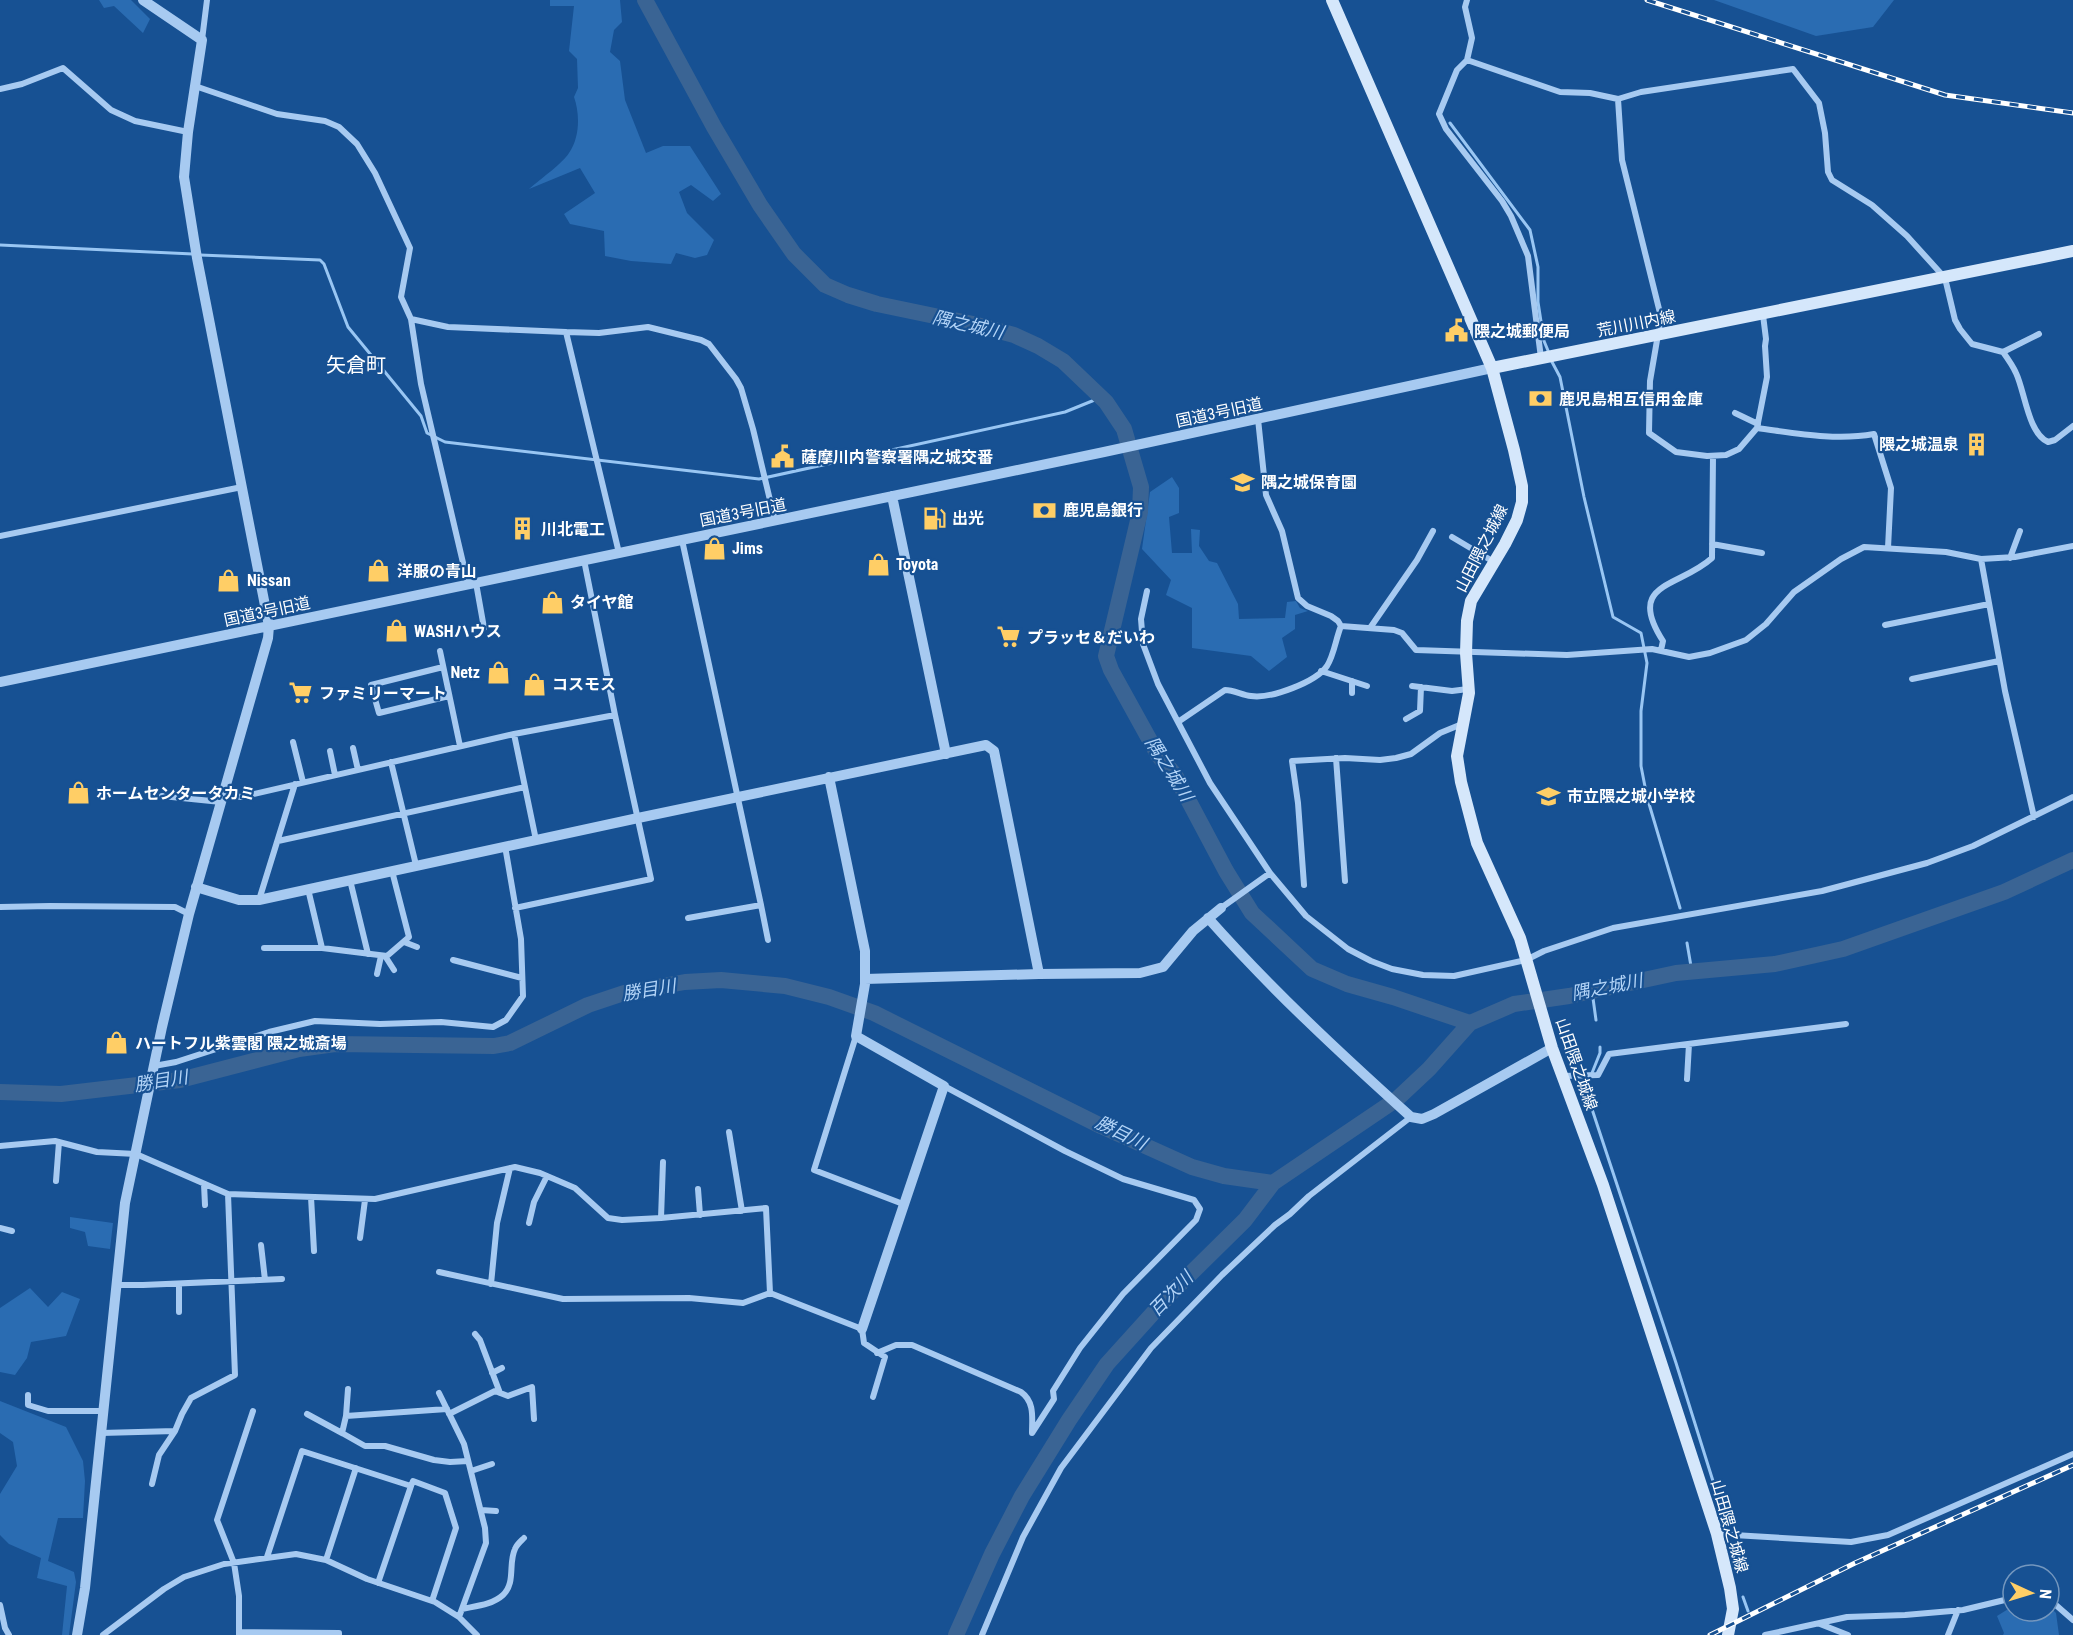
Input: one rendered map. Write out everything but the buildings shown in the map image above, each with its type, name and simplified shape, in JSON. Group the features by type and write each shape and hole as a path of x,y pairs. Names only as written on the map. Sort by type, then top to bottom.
{"main road":[{"path":"1336,1 1492,368"},
{"name":"荒川川内線","path":"1492,368 2073,251"},
{"name":"山田隈之城線","path":"1492,368 1516,459 1522,486 1522,502 1517,520 1477,588 1471,601 1467,621 1468,689 1458,756 1467,808 1477,843 1512,918 1550,1042 1606,1196 1717,1534 1733,1609 1728,1635"}],"street":[{"path":"143,0 202,40"},
{"path":"77,1635 85,1588 125,1203 189,914 268,638 269,626 196,254 184,177 188,132 207,0"},
{"path":"1467,0 1465,7 1472,38 1467,60 1456,70 1439,114 1446,129 1511,216 1528,256 1546,357"},
{"path":"1467,60 1560,92 1590,93 1618,99 1641,92 1793,69 1819,103 1825,133 1828,172 1832,180 1889,220 1907,236 1945,278 1955,320 1972,344 2003,352 2039,334"},
{"path":"0,88 22,84 63,68 111,110 135,122 188,132"},
{"path":"195,86 277,114 325,121 339,127 349,134 375,172 410,248 401,297 411,319 435,441 484,628"},
{"path":"1618,99 1622,160 1661,317 1660,335 1650,381 1649,433 1676,452 1713,456 1726,455 1739,449 1758,426 1767,377 1763,315"},
{"path":"411,319 448,327 566,332 599,333 648,327 709,344 741,388 776,521"},
{"path":"566,332 619,553"},
{"path":"2003,352 2016,372 2034,428 2041,439 2048,442 2055,440 2073,426"},
{"name":"国道3号旧道","path":"0,682 1104,452 1492,368"},
{"path":"1735,413 1758,426 1808,435 1854,438 1874,434 1891,488 1888,549"},
{"path":"1258,419 1266,495 1282,531 1298,598 1306,606 1331,616 1341,626"},
{"path":"1661,650 1663,641 1653,626 1649,612 1653,596 1664,586 1702,567 1712,558 1713,456"},
{"path":"0,536 243,486"},
{"path":"892,496 946,754"},
{"path":"1370,628 1417,560 1433,531"},
{"path":"2010,558 2020,531"},
{"path":"1452,537 1494,562"},
{"path":"682,540 768,940"},
{"path":"1712,544 1762,553"},
{"path":"1341,626 1395,630 1402,633 1416,650 1567,656 1661,650 1689,657 1710,653 1746,640 1766,624 1794,592 1864,547 1946,552 1981,559 2010,558 2073,546"},
{"path":"1981,559 1999,661 2034,817"},
{"path":"515,908 651,879 584,560"},
{"path":"1147,591 1141,619 1143,644 1158,684 1210,783 1268,874 1289,898 1322,929 1348,949 1392,969 1423,975 1454,976 1527,963 1544,951 1614,928 1822,891 1927,863 1973,846 2073,797"},
{"path":"1885,625 1989,604"},
{"path":"1178,722 1224,690 1233,690 1252,697 1267,695 1313,679 1327,665 1341,626"},
{"path":"440,651 460,747"},
{"path":"1912,679 1999,661"},
{"path":"443,667 371,685 379,713 449,696"},
{"path":"1321,671 1367,687"},
{"path":"1352,681 1352,693"},
{"path":"1413,686 1452,691 1468,689"},
{"path":"1406,719 1420,711 1421,687"},
{"path":"162,796 241,797 514,734 615,715"},
{"path":"1304,885 1298,803 1292,761 1396,758 1411,754 1440,733 1462,724"},
{"path":"514,734 536,840"},
{"path":"293,742 303,782"},
{"path":"196,887 239,900 259,900 391,870 986,745 994,751 1039,974"},
{"path":"353,748 358,770"},
{"path":"330,751 335,775"},
{"path":"1336,758 1345,881"},
{"path":"390,762 416,865"},
{"path":"829,777 866,951 865,982 857,1033 814,1170 903,1204"},
{"path":"259,900 295,784"},
{"path":"278,842 525,787"},
{"path":"153,1069 269,1032 315,1021 380,1024 441,1022 493,1027 506,1020 523,996 521,939 505,846"},
{"path":"264,948 278,946 322,948 387,956 409,937 391,870"},
{"path":"865,982 1152,971 1163,967 1193,931 1208,918 1268,874"},
{"path":"350,879 369,954"},
{"path":"308,889 322,948"},
{"path":"688,918 761,906"},
{"path":"0,907 175,907 189,914"},
{"path":"1208,918 1238,951 1367,1077 1410,1115 1422,1119 1434,1114 1550,1042"},
{"path":"404,942 417,947"},
{"path":"383,956 394,970"},
{"path":"377,974 383,956"},
{"path":"453,960 522,978"},
{"path":"1562,1076 1598,1075 1609,1054 1846,1024"},
{"path":"857,1033 944,1086 1075,1156 1123,1179 1194,1200 1200,1209 1196,1220 1123,1294 1080,1348 1053,1391 1054,1399 1032,1433 1031,1404 1028,1397 1021,1392 912,1345 896,1345 877,1353"},
{"path":"1687,1078 1689,1044"},
{"path":"873,1397 885,1357 864,1343 862,1329 944,1086"},
{"path":"982,1635 1023,1537 1061,1468 1151,1348 1275,1225 1410,1115"},
{"path":"729,1132 742,1211"},
{"path":"0,1146 55,1141 97,1152 136,1154 228,1194 366,1200 515,1167 547,1176 575,1188 608,1218 622,1220 661,1218 766,1208 770,1293"},
{"path":"56,1181 59,1142"},
{"path":"661,1218 663,1162"},
{"path":"491,1284 497,1223 510,1168"},
{"path":"529,1223 534,1202 547,1176"},
{"path":"204,1184 205,1205"},
{"path":"698,1189 700,1215"},
{"path":"152,1484 159,1455 175,1431 191,1398 235,1375 228,1194"},
{"path":"311,1197 314,1251"},
{"path":"360,1238 366,1200"},
{"path":"0,1228 12,1231"},
{"path":"261,1245 265,1280"},
{"path":"439,1272 563,1299 689,1299 743,1303 770,1293 862,1329"},
{"path":"115,1285 282,1279"},
{"path":"178,1284 179,1312"},
{"path":"476,1334 500,1393"},
{"path":"492,1373 502,1368"},
{"path":"346,1416 448,1412 495,1391 508,1396 532,1387 534,1419"},
{"path":"342,1433 348,1389"},
{"path":"439,1393 464,1444 481,1510 486,1543 459,1617"},
{"path":"28,1395 28,1405 48,1411 60,1408 103,1412"},
{"path":"253,1411 217,1521 234,1563 239,1596 239,1634 339,1633 339,1635"},
{"path":"307,1414 365,1446 385,1446 434,1460 468,1461"},
{"path":"100,1433 175,1431"},
{"path":"267,1557 302,1451 411,1486"},
{"path":"1717,1534 1851,1542 1871,1539 1888,1534 2073,1454"},
{"path":"471,1471 492,1464"},
{"path":"326,1560 356,1468"},
{"path":"378,1583 412,1481 445,1493 456,1528 432,1600"},
{"path":"481,1510 496,1510"},
{"path":"462,1609 487,1604 504,1594 511,1578 516,1546 524,1538"},
{"path":"103,1635 164,1589 184,1577 224,1564 296,1554 326,1560 378,1583 432,1600 459,1617 477,1635"},
{"path":"1765,1635 1847,1617 1958,1610 2001,1601"},
{"path":"0,1605 5,1628 9,1635"},
{"path":"1948,1635 1958,1610"},
{"path":"2061,1610 2073,1620"},
{"path":"1820,1623 1848,1635"}],"shaded area":[{"path":"99,0 131,0 150,19 143,33 114,6 104,8"},
{"path":"550,0 620,0 622,22 614,30 610,52 620,61 625,100 646,153 663,146 690,146 721,194 713,201 691,185 679,192 687,213 714,240 707,255 695,258 676,253 671,264 631,261 605,256 604,231 570,224 564,214 595,193 580,168 529,189 566,157 573,147 578,125 574,97 578,88 577,59 569,51 574,6 550,6"},
{"path":"1714,0 1894,0 1873,27 1816,36"},
{"path":"1172,477 1179,488 1179,513 1169,517 1172,553 1192,553 1191,529 1200,530 1199,546 1209,561 1217,563 1238,604 1239,619 1285,618 1287,602 1296,601 1300,608 1308,611 1295,615 1295,629 1282,638 1287,657 1269,671 1251,656 1192,648 1192,608 1166,595 1171,580 1142,549 1150,492"},
{"path":"70,1217 113,1223 110,1249 88,1246 85,1232 70,1228"},
{"path":"30,1288 48,1307 62,1292 80,1299 66,1336 31,1342 27,1358 15,1375 0,1372 0,1308"},
{"path":"0,1401 66,1427 83,1461 85,1481 83,1518 58,1518 48,1561 74,1572 76,1582 69,1635 62,1635 67,1586 37,1578 41,1558 9,1544 0,1535 0,1494 17,1466 13,1442 0,1433"},
{"path":"2001,1614 2001,1623 2057,1623 2059,1635 2003,1635 1997,1616"}],"waterway":[{"name":"隅之城川","path":"645,0 714,127 760,205 794,254 825,285 877,304 1014,335 1063,361 1106,402 1124,429 1141,487 1140,512 1106,656 1111,670 1158,755 1175,775 1226,871 1252,913 1312,969 1347,984 1470,1023 1514,1004 1569,996 1676,973 1775,964 1843,949 2004,892 2073,860"},
{"path":"1450,123 1530,230 1538,267 1538,302 1544,341 1549,353"},
{"path":"0,245 193,254"},
{"path":"200,255 320,260 324,264 348,327 421,416 427,433 445,442 759,479 1065,412 1102,397"},
{"path":"1551,360 1560,377 1584,497 1613,617 1641,633 1647,663 1641,711 1641,766 1647,797 1680,908"},
{"path":"1687,943 1692,972"},
{"name":"勝目川","path":"0,1092 61,1094 180,1080 299,1049 335,1044 494,1046 510,1043 588,1005 624,993 685,982 721,980 785,986 829,997 874,1013 1101,1126 1192,1167 1224,1176 1273,1183"},
{"path":"1592,991 1596,1020"},
{"name":"百次川","path":"956,1635 992,1554 1022,1496 1107,1364 1173,1291 1245,1220 1273,1183 1397,1099 1429,1069 1470,1023"},
{"path":"1600,1047 1600,1053 1586,1088 1587,1094 1723,1513"},
{"path":"1743,1597 1748,1611"}],"railway":[{"path":"1647,0 1945,95 2073,113"},
{"path":"1710,1635 1855,1563 2073,1465"}],"place":[{"name":"隈之城郵便局","path":"1456,331"},
{"name":"鹿児島相互信用金庫","path":"1541,399"},
{"name":"隈之城温泉","path":"1977,444"},
{"name":"薩摩川内警察署隅之城交番","path":"783,457"},
{"name":"隅之城保育園","path":"1243,482"},
{"name":"鹿児島銀行","path":"1045,510"},
{"name":"出光","path":"934,518"},
{"name":"川北電工","path":"523,529"},
{"name":"Jims","path":"714,548"},
{"name":"Toyota","path":"878,564"},
{"name":"洋服の青山","path":"379,571"},
{"name":"Nissan","path":"229,580"},
{"name":"タイヤ館","path":"552,602"},
{"name":"WASHハウス","path":"396,631"},
{"name":"プラッセ＆だいわ","path":"1009,637"},
{"name":"Netz","path":"498,672"},
{"name":"コスモス","path":"534,684"},
{"name":"ファミリーマート","path":"301,693"},
{"name":"ホームセンタータカミ","path":"78,793"},
{"name":"市立隈之城小学校","path":"1549,796"},
{"name":"ハートフル紫雲閣 隈之城斎場","path":"117,1043"}],"district":[{"name":"矢倉町","path":"356,365"}]}
